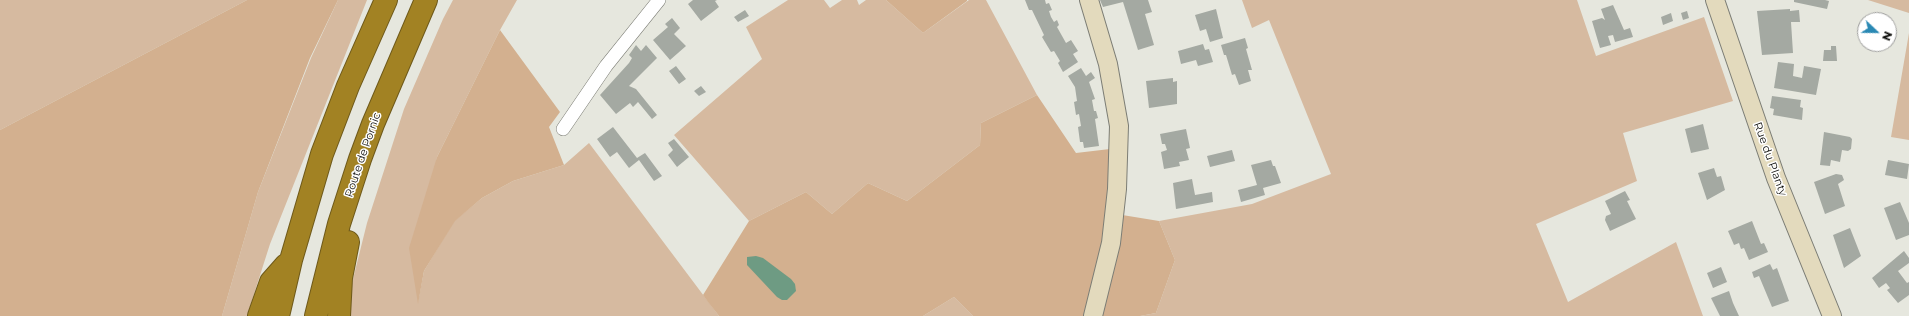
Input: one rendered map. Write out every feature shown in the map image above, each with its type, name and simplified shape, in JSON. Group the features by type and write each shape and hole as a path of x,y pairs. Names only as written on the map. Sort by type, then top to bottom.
{"highway":[{"path":"278,316 291,260 312,187 348,86 386,0"},
{"name":"Route de Pornic","path":"316,316 339,224 373,124 426,0"},
{"path":"339,316 341,278 348,241 376,152 373,124"},
{"path":"259,316 271,282 291,260"}],"street":[{"path":"563,129 606,66 659,0"},
{"path":"1089,0 1108,64 1119,126 1117,189 1111,242 1093,316"},
{"name":"Rue du Planty","path":"1715,0 1776,178 1832,316"}],"shaded area":[{"path":"0,0 247,0 0,130"},
{"path":"247,0 338,0 310,58 258,192 222,316 0,316 0,130"},
{"path":"338,0 367,0 270,244 247,316 222,316 258,192 311,58"},
{"path":"453,0 517,0 500,30 437,157 418,302 424,271 454,221 482,198 513,181 564,165 589,143 719,316 350,316 350,291 367,223 404,109 443,19"},
{"path":"788,0 824,0 830,8 842,0 857,0 859,5 866,0 886,0 923,33 969,0 986,0 1037,95 981,123 980,145 907,201 868,183 832,214 806,192 749,221 674,135 762,59 746,27"},
{"path":"886,0 967,0 967,1 923,33"},
{"path":"1242,0 1577,0 1596,56 1704,17 1733,101 1623,133 1637,181 1536,224 1568,302 1676,242 1703,316 1140,316 1156,313 1175,260 1159,221 1252,204 1331,174 1269,20 1252,28"},
{"path":"1868,0 1909,0 1909,13"},
{"path":"500,30 560,112 549,127 564,165 513,181 482,198 455,221 424,271 418,304 409,248 437,157"},
{"path":"1909,33 1909,140 1891,137"},
{"path":"1037,95 1076,153 1110,149 1110,213 1159,221 1175,260 1156,313 1140,316 973,316 954,297 923,316 719,316 703,295 749,221 806,192 832,214 868,183 907,201 980,145 981,123"},
{"path":"756,256 763,258 791,279 795,284 796,291 787,300 782,300 777,297 747,265 747,257"},
{"path":"954,297 973,316 923,316"}],"building":[{"path":"693,0 717,0 715,1 719,7 701,21 688,4"},
{"path":"1025,0 1045,0 1046,4 1049,3 1052,10 1049,11 1051,17 1054,22 1057,20 1059,25 1057,27 1066,43 1071,40 1078,51 1073,54 1078,62 1063,72 1058,63 1060,61 1054,51 1051,52 1042,37 1044,35 1032,10 1029,10"},
{"path":"1100,0 1148,0 1152,12 1145,14 1154,45 1138,50 1123,2 1103,7"},
{"path":"1794,0 1829,1 1827,9 1794,2"},
{"path":"1613,5 1624,30 1630,28 1633,37 1615,42 1613,35 1608,36 1611,45 1600,48 1592,21 1602,18 1605,20 1601,9"},
{"path":"1216,9 1223,38 1210,42 1206,29 1200,31 1195,15"},
{"path":"1790,9 1790,11 1799,10 1800,22 1791,22 1793,53 1762,55 1757,11"},
{"path":"745,10 749,16 738,22 734,17"},
{"path":"1687,11 1689,18 1683,20 1681,13"},
{"path":"1671,13 1673,21 1663,25 1661,17"},
{"path":"672,18 680,28 674,34 686,46 670,60 653,40 668,27 665,24"},
{"path":"1245,38 1248,48 1246,49 1252,70 1248,70 1251,81 1239,85 1235,74 1232,75 1226,55 1224,55 1221,45"},
{"path":"1203,44 1205,50 1209,49 1213,62 1198,66 1196,60 1181,64 1178,51"},
{"path":"636,45 641,51 646,45 657,58 629,86 636,89 657,115 652,119 638,102 633,107 630,103 616,114 600,95 629,63 632,58 629,55"},
{"path":"1831,46 1836,46 1837,61 1823,61 1824,50 1831,50"},
{"path":"1778,62 1794,64 1793,76 1802,78 1804,66 1821,69 1816,95 1774,88"},
{"path":"676,66 686,79 679,84 669,71"},
{"path":"1081,68 1086,76 1091,72 1095,78 1089,82 1095,99 1092,100 1094,111 1096,111 1098,118 1095,119 1099,146 1084,148 1083,142 1080,142 1078,127 1081,126 1079,114 1076,115 1074,102 1077,101 1075,87 1068,76"},
{"path":"1173,78 1173,82 1177,81 1177,104 1149,108 1146,81"},
{"path":"701,86 706,92 699,96 694,91"},
{"path":"1772,96 1801,100 1800,107 1803,108 1802,120 1773,115 1774,109 1770,108"},
{"path":"1703,124 1709,149 1691,153 1685,129"},
{"path":"613,127 637,158 645,153 662,176 654,181 639,160 629,168 617,152 610,157 597,139"},
{"path":"1186,129 1190,148 1186,149 1189,160 1179,162 1180,166 1164,169 1161,152 1167,150 1165,144 1162,144 1160,134"},
{"path":"1824,132 1850,137 1852,139 1851,149 1848,151 1842,150 1840,162 1831,160 1830,166 1820,165"},
{"path":"674,139 689,157 677,167 668,155 673,150 668,143"},
{"path":"1232,150 1235,161 1210,167 1207,156"},
{"path":"1271,160 1273,166 1275,166 1281,183 1263,188 1265,195 1241,202 1238,190 1257,185 1251,165"},
{"path":"1888,160 1909,164 1907,179 1885,175"},
{"path":"1714,168 1717,177 1721,176 1725,190 1707,200 1698,173"},
{"path":"1836,174 1842,175 1844,180 1838,184 1845,206 1825,214 1814,182"},
{"path":"1192,179 1195,195 1212,192 1213,202 1176,209 1173,183"},
{"path":"1625,191 1630,200 1627,201 1636,219 1610,231 1605,220 1606,216 1611,214 1605,201"},
{"path":"1900,202 1909,223 1909,235 1896,240 1884,208"},
{"path":"1752,221 1761,244 1764,243 1768,252 1749,260 1744,248 1741,249 1739,243 1734,245 1728,231"},
{"path":"1850,228 1861,256 1844,268 1833,235"},
{"path":"1904,251 1909,258 1909,263 1898,271 1907,283 1909,282 1909,295 1898,303 1887,290 1890,288 1886,283 1879,288 1872,278"},
{"path":"1770,264 1773,270 1777,268 1789,301 1772,307 1759,276 1754,278 1752,272"},
{"path":"1721,267 1727,282 1713,288 1707,273"},
{"path":"1729,291 1739,316 1720,316 1711,298"}]}
